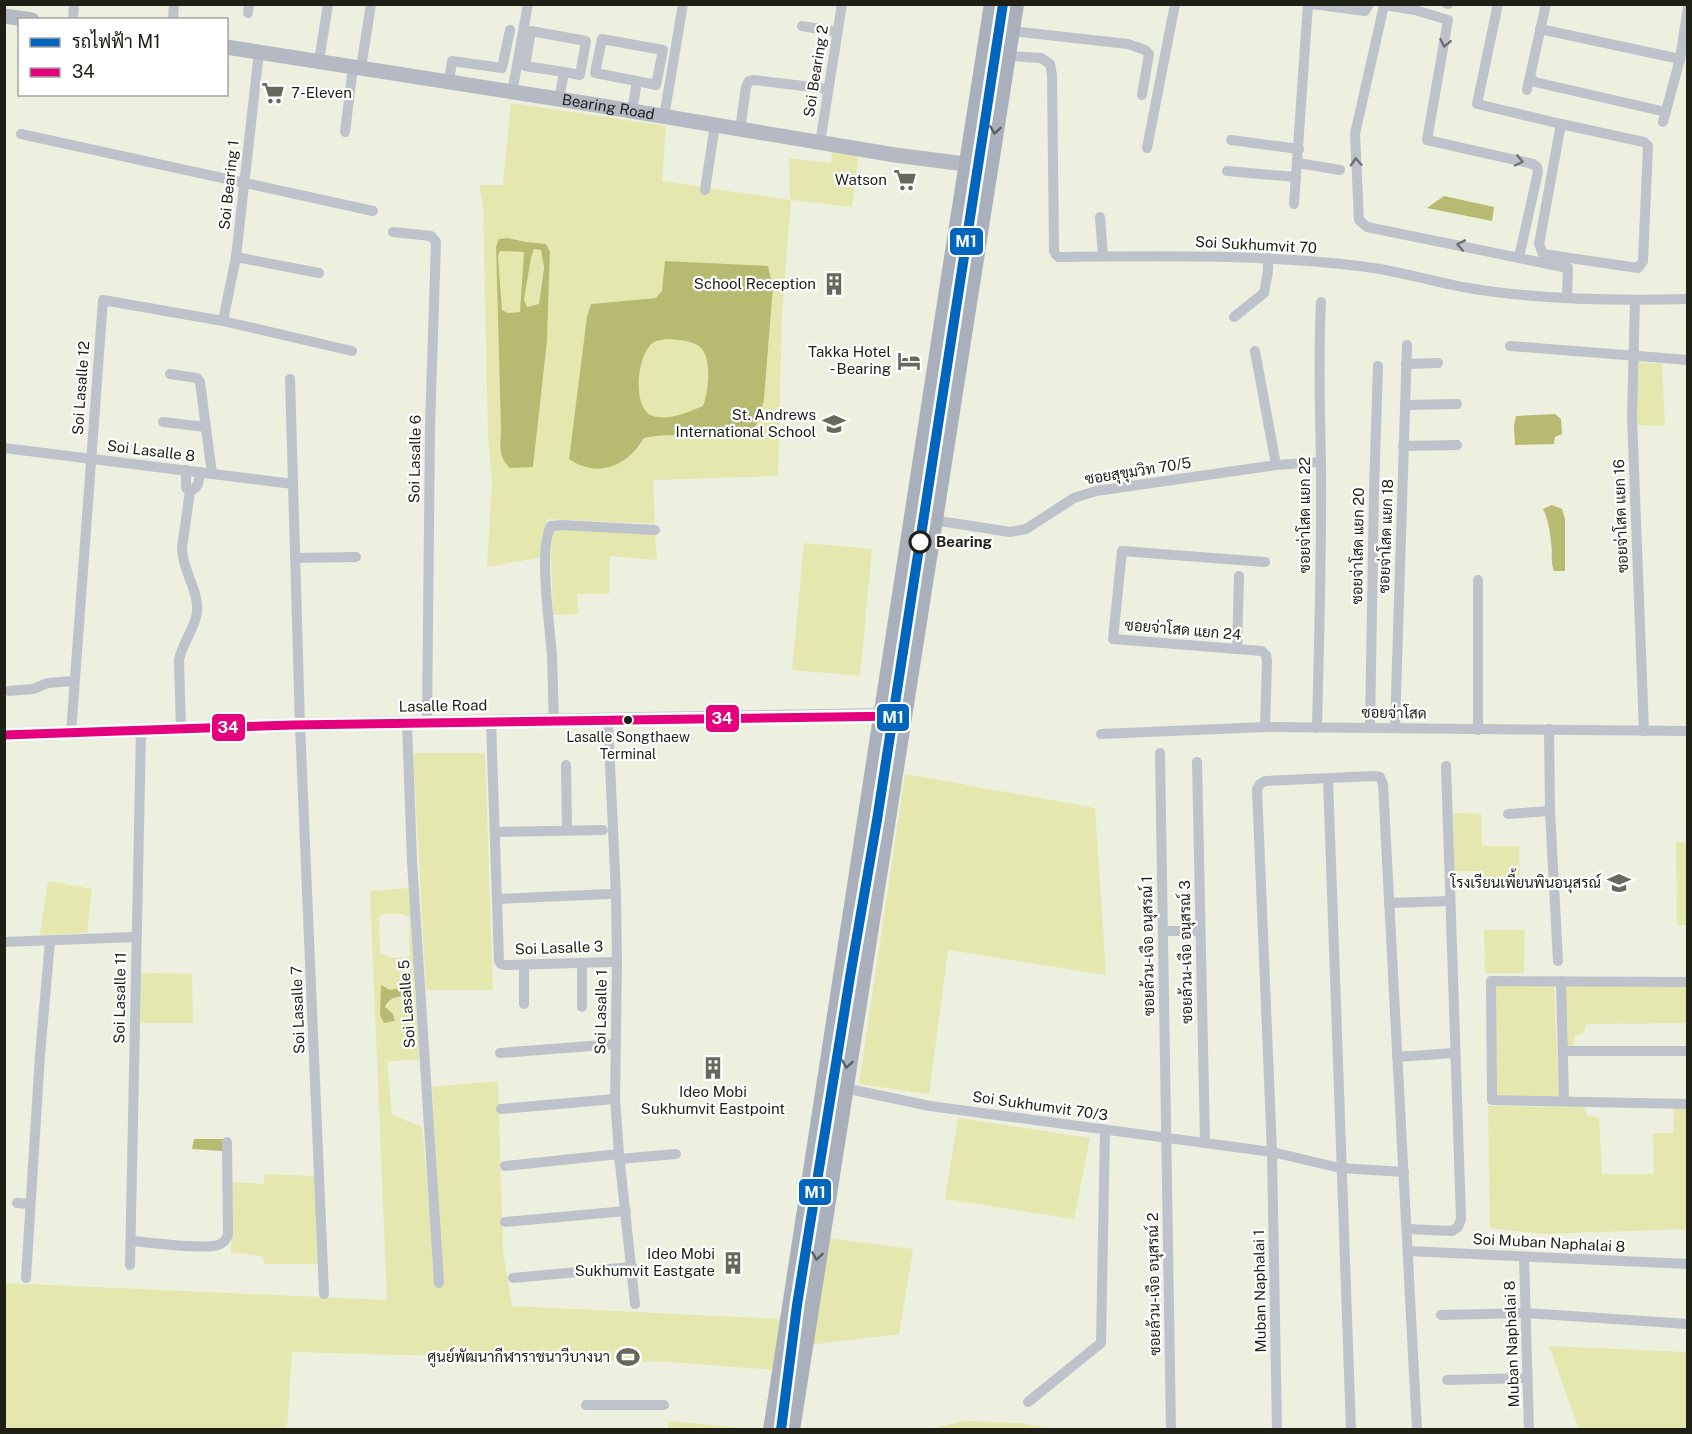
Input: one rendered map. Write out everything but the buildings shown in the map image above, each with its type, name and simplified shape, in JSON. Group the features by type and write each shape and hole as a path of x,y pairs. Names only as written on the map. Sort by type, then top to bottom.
{"highway":[{"path":"772,1430 823,1086 993,4"},
{"path":"791,1430 1015,4"},
{"path":"883,715 902,716"}],"main road":[{"name":"Bearing Road","path":"228,47 820,143 989,167"}],"street":[{"path":"319,61 328,4"},
{"path":"345,132 371,4"},
{"path":"512,93 528,4"},
{"path":"664,117 683,4"},
{"name":"Soi Bearing 2","path":"820,143 842,4"},
{"path":"1148,148 1175,4"},
{"path":"1294,204 1310,4 1362,11 1368,7"},
{"path":"1498,4 1477,104 1644,142 1648,146 1643,261 1638,268 1543,254 1540,249 1539,244 1561,124"},
{"path":"1527,90 1546,4"},
{"path":"1519,257 1538,172 1537,167 1533,164 1426,140 1449,22 1446,18 1416,7 1384,5 1355,134 1359,220 1366,227 1569,268 1567,298"},
{"path":"1531,78 1535,82 1665,117 1680,59 1688,7"},
{"path":"802,26 837,32"},
{"path":"1540,29 1680,59"},
{"path":"449,82 452,61 502,68 510,30"},
{"path":"531,31 586,41 580,75 564,72 525,66 531,31"},
{"path":"1011,31 1128,44 1145,50 1149,54 1142,94"},
{"path":"602,39 663,50 656,85 637,81 595,74 602,39"},
{"name":"Soi Bearing 1","path":"223,321 236,257 259,52"},
{"name":"Soi Sukhumvit 70","path":"1008,56 1041,58 1050,64 1056,255 1059,257 1268,258 1361,266 1475,289 1567,298 1635,301 1688,299"},
{"path":"559,99 564,72"},
{"path":"632,111 637,81"},
{"path":"740,130 746,87 749,81 828,89"},
{"path":"705,190 715,125"},
{"path":"21,134 373,211"},
{"path":"1231,140 1299,149"},
{"path":"1298,163 1340,170"},
{"path":"1227,171 1296,177"},
{"path":"1100,217 1102,256"},
{"name":"Soi Lasalle 6","path":"393,232 431,236 436,242 430,428 427,723"},
{"path":"236,257 320,273"},
{"path":"1234,317 1264,293 1268,258"},
{"name":"Soi Lasalle 12","path":"71,733 102,300 223,321 352,351"},
{"name":"ซอยจ่าโสด แยก 16","path":"1635,301 1632,416 1644,731"},
{"name":"ซอยจ่าโสด แยก 22","path":"1317,728 1321,302"},
{"name":"ซอยจ่าโสด แยก 18","path":"1395,728 1407,345"},
{"path":"1510,346 1688,360"},
{"path":"1255,351 1276,465"},
{"path":"1406,364 1438,363"},
{"name":"ซอยจ่าโสด แยก 20","path":"1370,727 1378,366"},
{"path":"170,374 197,378 200,382 212,474"},
{"path":"290,379 300,725"},
{"path":"1405,405 1457,404"},
{"path":"163,422 206,427"},
{"path":"1403,446 1457,446"},
{"name":"Soi Lasalle 8","path":"4,448 293,484"},
{"name":"ซอยสุขุมวิท 70/5","path":"933,520 1010,532 1018,531 1082,494 1276,465 1321,462"},
{"path":"186,470 185,483 186,488 190,491"},
{"path":"190,491 196,489 200,472"},
{"path":"181,730 179,660 197,609 182,557 190,491"},
{"path":"554,722 545,553 548,531 551,526 562,525 655,530"},
{"name":"ซอยจ่าโสด แยก 24","path":"1265,562 1122,550 1113,639 1262,651 1266,655 1265,727"},
{"path":"295,558 356,556"},
{"path":"1237,649 1239,576"},
{"path":"1478,580 1478,730"},
{"path":"9,691 33,689 48,683 74,681"},
{"name":"Lasalle Road","path":"4,735 300,725 883,715"},
{"name":"Soi Lasalle 1","path":"608,721 616,906 615,1099 635,1304"},
{"name":"Soi Lasalle 3","path":"491,722 501,964 611,962"},
{"name":"Soi Lasalle 5","path":"407,723 412,861 439,1283"},
{"name":"Soi Lasalle 7","path":"300,725 324,1294"},
{"name":"ซอยจ่าโสด","path":"1101,734 1265,727 1688,731"},
{"path":"1548,729 1558,961"},
{"name":"Soi Lasalle 11","path":"130,1265 141,731"},
{"name":"ซอยล้วน-เจือ อนุสรณ์ 1","path":"1160,753 1166,1138"},
{"name":"ซอยล้วน-เจือ อนุสรณ์ 3","path":"1197,762 1205,1142"},
{"path":"566,765 567,830"},
{"path":"1407,1229 1452,1231 1458,1227 1461,1219 1446,766"},
{"path":"1351,1430 1328,779 1374,776 1380,777 1383,784 1417,1430"},
{"name":"Muban Naphalai 1","path":"1277,1430 1272,1152 1257,789 1265,782 1328,779"},
{"path":"1508,813 1550,811"},
{"path":"495,832 603,830"},
{"path":"497,899 609,894"},
{"path":"1389,903 1450,901"},
{"path":"1163,931 1200,932"},
{"path":"4,942 136,938"},
{"path":"26,1278 50,941"},
{"path":"582,963 582,1007"},
{"path":"524,965 524,1004"},
{"path":"1688,982 1491,981 1492,1100 1688,1104"},
{"path":"1561,981 1564,1101"},
{"path":"500,1053 616,1044"},
{"path":"1563,1051 1688,1051"},
{"path":"1397,1057 1454,1053"},
{"name":"Soi Sukhumvit 70/3","path":"823,1086 844,1088 930,1106 1272,1152 1340,1168 1404,1172"},
{"path":"501,1108 615,1099"},
{"path":"1028,1402 1101,1343 1106,1130"},
{"name":"ซอยล้วน-เจือ อนุสรณ์ 2","path":"1166,1138 1171,1430"},
{"path":"130,1241 207,1247 224,1242 228,1235 227,1142"},
{"path":"505,1166 676,1154"},
{"path":"16,1203 30,1204"},
{"path":"505,1222 626,1211"},
{"name":"Soi Muban Naphalai 8","path":"1408,1251 1688,1264"},
{"name":"Muban Naphalai 8","path":"1524,1257 1529,1430"},
{"path":"513,1278 632,1267"},
{"path":"1441,1315 1526,1313 1688,1324"},
{"path":"1447,1380 1528,1378"},
{"path":"586,1405 664,1405"}],"shaded area":[{"path":"511,103 666,126 662,181 790,200 789,158 831,163 832,150 858,156 852,207 791,200 782,314 778,476 653,480 655,524 547,519 543,557 487,567 492,482 488,433 483,205 479,185 503,185","holes":["508,238 546,244 550,252 547,341 533,467 499,450 501,431 496,247","768,266 773,287 764,399 754,429 728,435 671,435 644,438 639,447 606,469 569,459 587,316 591,304 656,298 662,291"]},
{"path":"1444,196 1494,207 1492,221 1427,208"},
{"path":"508,238 546,244 550,252 547,341 533,467 510,468 503,460 501,451 496,247 499,239","holes":["534,249 541,250 544,267 539,304 527,307 524,300","500,251 524,252 520,312 508,313 502,310 498,256"]},
{"path":"534,249 541,249 544,254 539,304 527,307 524,301"},
{"path":"500,251 524,252 521,312 507,313 502,310 498,256"},
{"path":"665,261 768,266 773,287 764,399 759,419 754,429 741,433 644,438 629,456 611,466 601,469 580,465 569,459 587,316 591,304 656,298 662,291","holes":["668,339 685,341 700,347 707,359 708,384 703,406 679,415 659,417 646,411 641,403 640,368 648,348 654,342"]},
{"path":"668,339 689,342 700,347 707,359 708,384 703,406 679,415 659,417 646,412 641,403 640,368 648,348 654,342"},
{"path":"1636,362 1662,364 1665,426 1637,425"},
{"path":"1555,414 1561,419 1562,434 1555,437 1554,444 1515,445 1516,416"},
{"path":"1552,505 1562,509 1565,519 1565,571 1554,571 1553,567 1552,546 1543,509"},
{"path":"558,528 655,534 657,560 610,556 609,594 577,594 579,614 553,615 551,555 553,531"},
{"path":"804,543 872,549 860,676 792,670"},
{"path":"413,753 485,753 493,990 426,990"},
{"path":"905,774 1095,808 1106,975 948,950 929,1094 859,1084"},
{"path":"1453,813 1481,814 1482,846 1519,846 1520,888 1483,885 1482,871 1454,871"},
{"path":"1676,842 1687,842 1687,925 1677,925"},
{"path":"48,881 92,889 87,933 40,935"},
{"name":"ศูนย์พัฒนากีฬาราชนาวีบางนา","path":"409,888 419,1060 387,1061 392,1115 422,1127 429,1205 439,1206 432,1087 498,1081 503,1251 512,1306 780,1319 774,1370 671,1362 292,1352 287,1429 5,1430 5,1283 387,1300 370,891","holes":["404,914 409,917 410,956 395,958 380,953 379,916","381,985 390,990 399,989 404,996 393,999 385,1008 393,1014 395,1021 384,1023"]},
{"path":"1484,930 1525,930 1524,973 1485,973"},
{"path":"141,973 192,974 193,1023 140,1023"},
{"path":"1564,984 1687,985 1687,1023 1586,1024 1583,1034 1575,1035 1573,1046 1566,1047"},
{"path":"381,985 390,990 410,986 411,992 393,998 385,1007 393,1014 395,1021 384,1023 380,1015"},
{"path":"1495,985 1554,985 1559,1098 1495,1097"},
{"path":"1488,1106 1584,1107 1587,1116 1599,1117 1602,1174 1654,1174 1653,1133 1673,1133 1674,1109 1687,1109 1687,1229 1545,1234 1490,1228"},
{"path":"958,1118 1090,1138 1074,1219 945,1199"},
{"path":"194,1139 223,1139 223,1151 192,1149"},
{"path":"264,1174 315,1176 319,1264 265,1264 262,1256 231,1252 232,1182 264,1184"},
{"path":"826,1238 913,1249 899,1334 807,1345"},
{"path":"1549,1346 1687,1352 1687,1429 1579,1429"},
{"path":"668,1421 756,1429 668,1429"},
{"path":"965,1421 1019,1423 1056,1429 929,1429"}],"metro line":[{"name":"M1","path":"781,1430 797,1305 877,820 1003,4"}],"transit line":[{"name":"34","path":"4,735 293,725 902,716"}],"place":[{"name":"7-Eleven","path":"273,93"},
{"name":"Watson","path":"905,180"},
{"name":"School Reception","path":"834,284"},
{"name":"Takka Hotel - Bearing","path":"909,361"},
{"name":"St. Andrews International School","path":"834,424"},
{"name":"Bearing","path":"920,542"},
{"name":"Lasalle Songthaew Terminal","path":"628,720"},
{"name":"โรงเรียนเพี้ยนพินอนุสรณ์","path":"1619,883"},
{"name":"Ideo Mobi Sukhumvit Eastpoint","path":"713,1068"},
{"name":"Ideo Mobi Sukhumvit Eastgate","path":"733,1263"},
{"name":"ศูนย์พัฒนากีฬาราชนาวีบางนา","path":"628,1357"}]}
